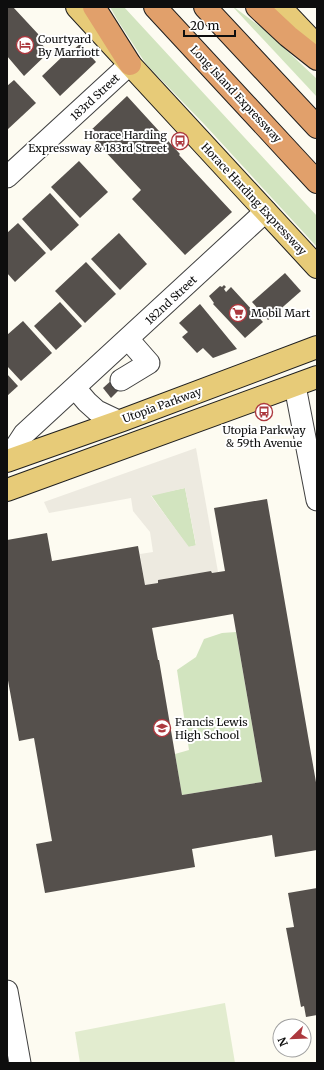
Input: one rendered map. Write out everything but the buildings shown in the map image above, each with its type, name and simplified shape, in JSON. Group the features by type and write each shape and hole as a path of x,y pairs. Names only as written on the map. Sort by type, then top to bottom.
{"highway":[{"path":"94,7 130,64"},
{"name":"Long Island Expressway","path":"155,7 317,182"},
{"path":"205,7 317,128"},
{"path":"257,7 288,36 317,59"}],"main road":[{"name":"Horace Harding Expressway","path":"77,7 317,267"},
{"path":"280,7 317,46"},
{"name":"Utopia Parkway","path":"7,461 317,347"},
{"path":"7,490 317,377"}],"street":[{"name":"183rd Street","path":"7,177 130,64"},
{"name":"182nd Street","path":"7,461 24,434 266,212"},
{"path":"121,380 156,359 128,339"},
{"path":"295,386 317,500"},
{"path":"75,388 97,411 118,421"},
{"path":"7,991 20,1063"}],"green space":[{"path":"110,7 124,7 317,216 317,247 204,124 146,64"},
{"path":"233,7 266,31 317,79 317,97"},
{"path":"185,488 196,546 188,547 151,495"},
{"path":"236,632 262,782 182,795 175,754 189,750 177,670 196,657 204,639 222,633"},
{"path":"225,1003 235,1063 80,1063 75,1032"}],"shaded area":[{"path":"196,448 218,572 212,573 211,571 158,580 158,583 145,585 140,554 153,552 150,532 133,511 131,498 49,513 44,502","holes":["185,488 196,545 189,547 151,496"]}],"place":[{"name":"Courtyard By Marriott","path":"25,45"},
{"name":"Horace Harding Expressway & 183rd Street","path":"180,141"},
{"name":"Mobil Mart","path":"238,313"},
{"name":"Utopia Parkway & 59th Avenue","path":"264,412"},
{"name":"Francis Lewis High School","path":"162,728"}]}
